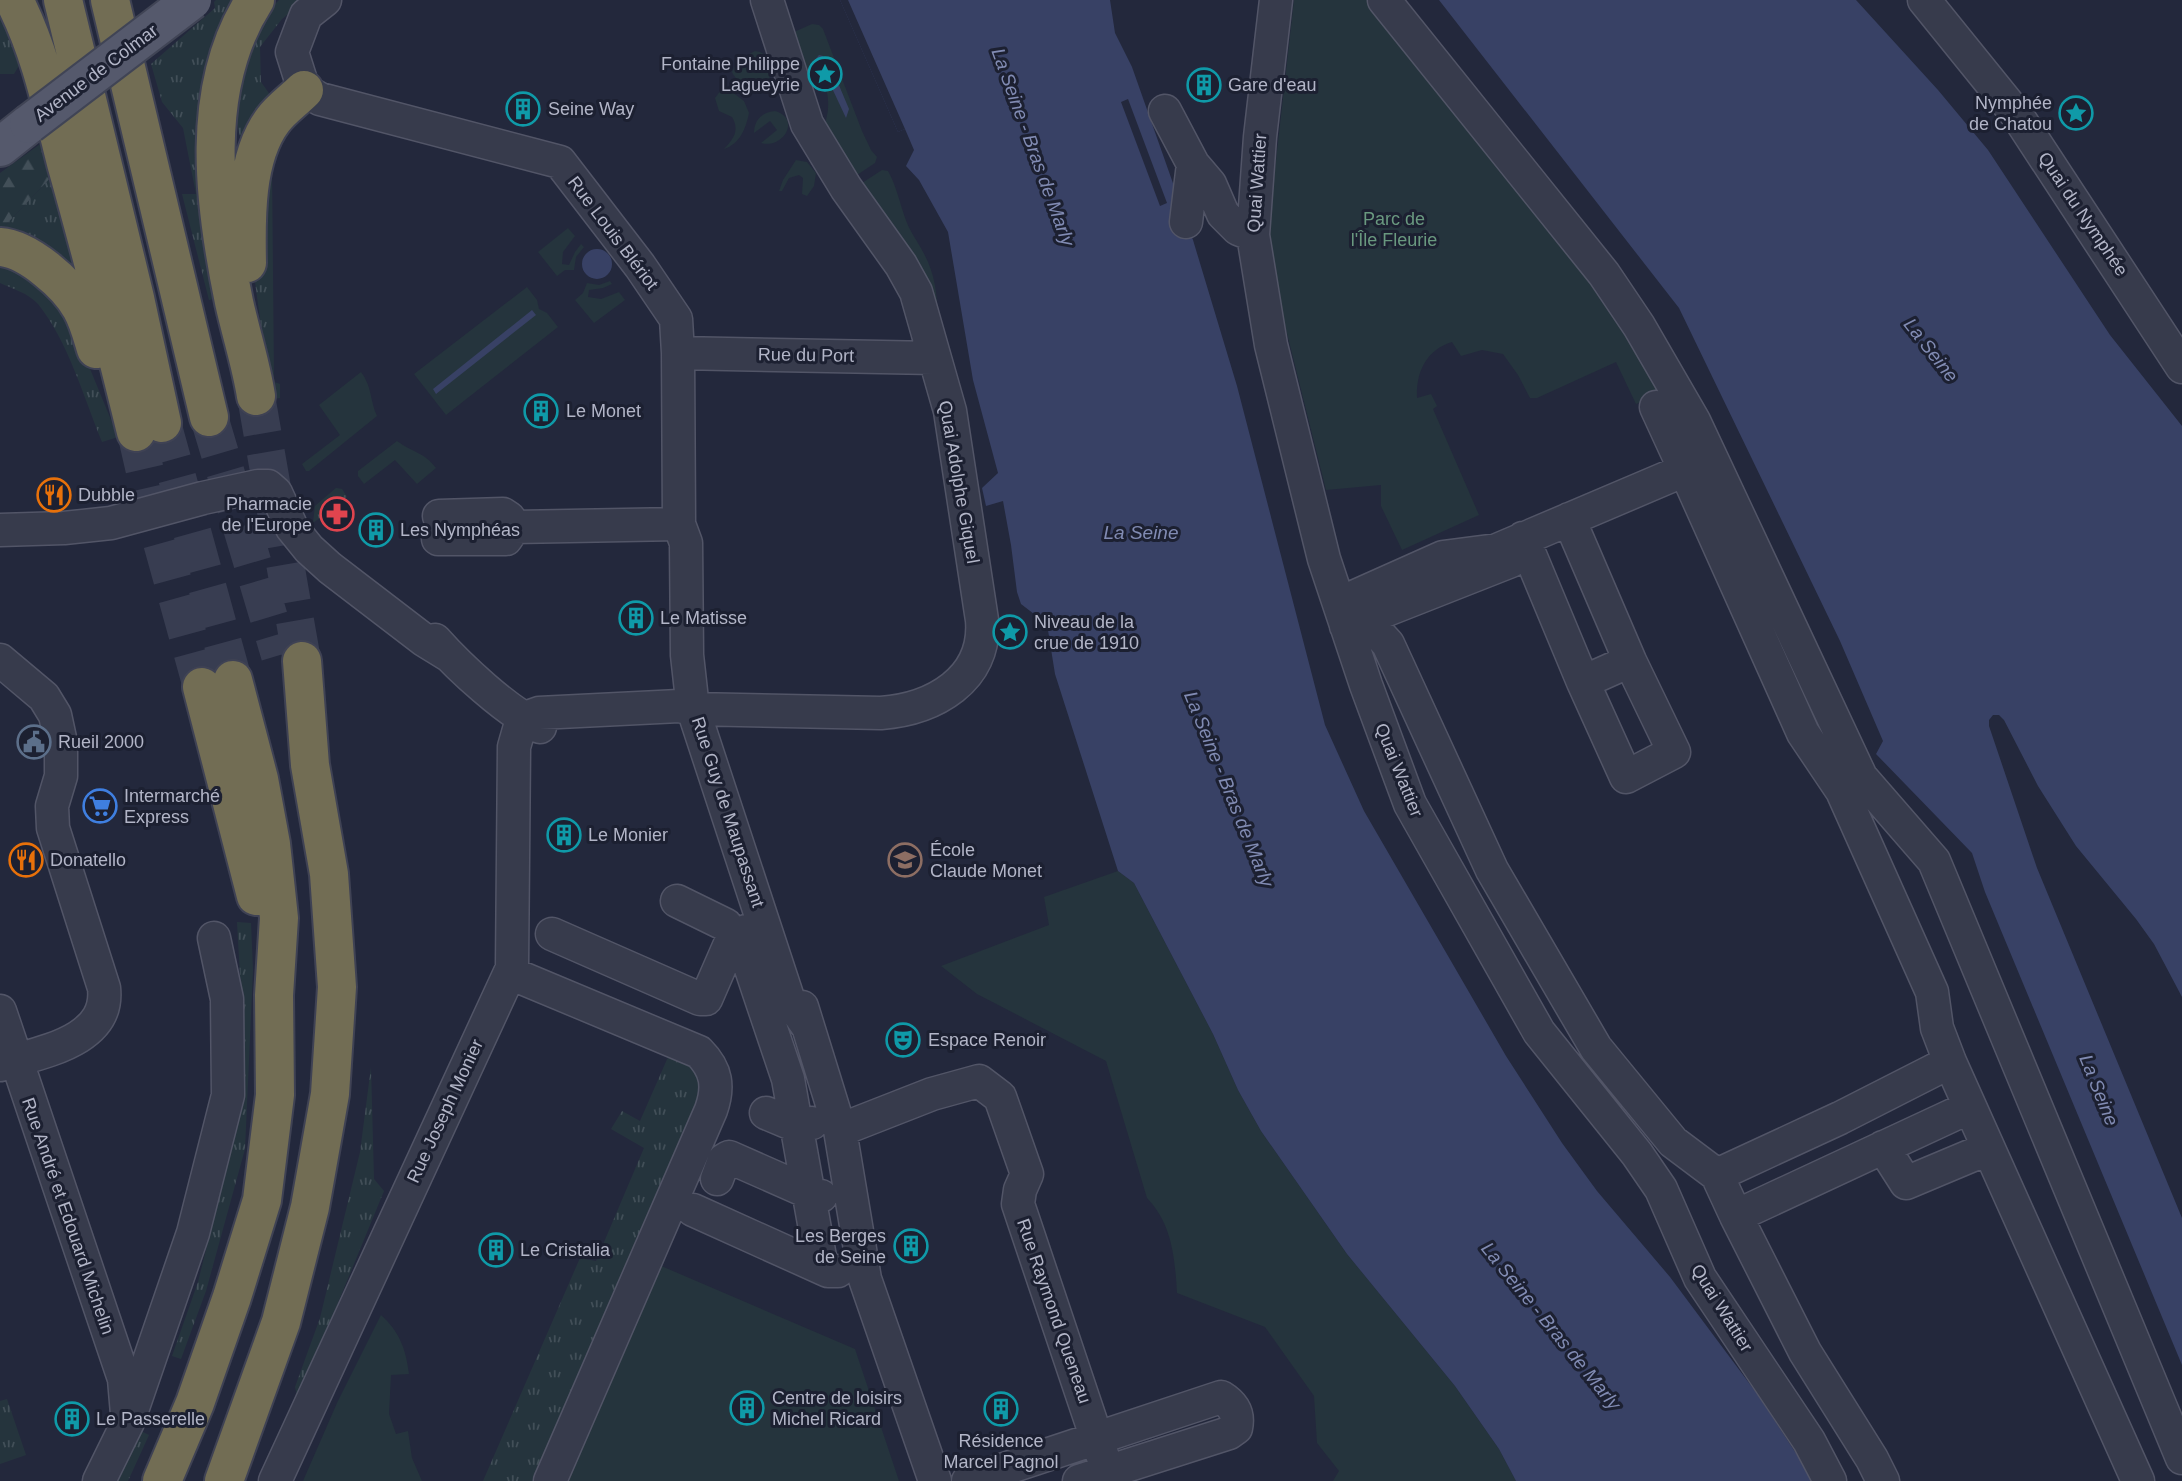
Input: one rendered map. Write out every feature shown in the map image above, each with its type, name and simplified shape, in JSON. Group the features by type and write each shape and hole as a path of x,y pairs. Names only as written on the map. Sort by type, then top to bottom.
{"highway":[{"path":"14,0 23,18 47,90 106,307 143,420"},
{"path":"63,0 135,298 143,420"},
{"path":"110,0 209,417"},
{"path":"255,0 235,39 218,107 215,144 222,236 234,303 254,385 246,227 249,186 266,131 273,119 304,90"},
{"path":"0,247 6,247 35,261 61,281 81,308 110,387 143,420"},
{"path":"224,1480 281,1322 310,1207 330,1094 337,987 329,874 293,664"},
{"path":"162,1481 195,1403 262,1200 275,1096 274,995 279,918 271,844 259,779 218,683"}],"main road":[{"name":"Avenue de Colmar","path":"13,122 159,0"},
{"name":"Avenue de Colmar","path":"13,122 192,0"}],"street":[{"path":"304,90 292,52 306,15 325,0"},
{"name":"Quai Adolphe Giquel","path":"522,719 541,727 677,718 693,709 902,712 939,698 974,666 980,650 984,633 950,411 916,292 911,280 846,188 807,124 767,0"},
{"name":"Quai Wattier","path":"1276,0 1260,137 1253,235 1270,345 1324,559 1410,804 1539,1032 1655,1180 1700,1278 1810,1441 1830,1481"},
{"path":"1384,0 1604,274 1639,326 1694,421 1861,777 1934,861 2182,1458"},
{"name":"Quai du Nymphée","path":"1924,0 2017,115 2182,367"},
{"name":"Rue Louis Blériot","path":"304,90 320,99 560,162 640,266 676,319 679,524 671,544 673,684 693,709"},
{"path":"1165,111 1193,164 1210,184 1223,214 1238,229 1253,235"},
{"path":"1186,222 1193,164"},
{"name":"Rue du Port","path":"678,353 934,358"},
{"path":"1656,407 1803,733 1842,791 1932,992 1937,1028 1987,1149 2138,1481"},
{"path":"1343,614 1526,546 1569,519 1685,470"},
{"path":"0,530 111,523 203,498 268,486 276,493 299,540 330,568 424,640 450,656 522,719"},
{"path":"439,528 503,514 514,527 679,524"},
{"path":"1526,546 1626,777 1674,752 1630,661 1569,519"},
{"path":"1343,614 1377,632 1388,644 1492,870 1596,1048 1673,1142 1717,1175 1735,1216 1805,1352 1883,1481"},
{"path":"0,660 44,697 55,715 61,743 61,776 52,806 53,828 104,988 106,1002 90,1028 77,1040 8,1063"},
{"path":"1583,682 1630,661"},
{"name":"Rue Guy de Maupassant","path":"693,709 711,731 753,927 808,1027 838,1124 865,1279 935,1481"},
{"name":"Rue Joseph Monier","path":"275,1481 512,968 514,747 522,719"},
{"path":"677,901 726,925 753,927"},
{"path":"552,934 700,999 706,999 753,927"},
{"path":"753,927 750,963 788,1079 825,1270"},
{"path":"99,1481 128,1422 192,1233 228,1095 227,999 214,938"},
{"path":"510,973 699,1052 710,1066 717,1083 711,1110 550,1481"},
{"name":"Rue André et Edouard Michelin","path":"0,1011 8,1063 124,1379 128,1422"},
{"path":"1717,1175 1840,1118 1950,1062"},
{"name":"Rue Raymond Queneau","path":"838,1124 979,1080 1000,1097 1027,1174 1020,1190 1018,1204 1097,1438 1099,1478 1229,1433 1236,1428 1238,1419 1229,1402 1221,1398 1097,1438"},
{"path":"1735,1216 1970,1107"},
{"path":"766,1113 799,1125 838,1124"},
{"path":"1884,1147 1906,1183 1987,1149"},
{"path":"717,1179 724,1160 729,1157 819,1196 850,1190"},
{"path":"693,1210 825,1270 833,1272 863,1265"},
{"path":"968,1481 1097,1438"}],"green space":[{"path":"216,0 249,0 230,28 223,297 209,300 182,194 196,194 183,128 162,102 151,64 215,8"},
{"path":"279,0 306,0 282,19 260,47 261,82 276,103 246,165 230,91 255,24"},
{"name":"Parc de l'Île Fleurie","path":"1294,0 1373,0 1598,282 1666,392 1636,404 1616,362 1537,398 1530,398 1503,354 1482,350 1461,356 1452,342 1435,350 1424,363 1418,379 1417,398 1431,394 1437,406 1433,409 1479,515 1402,550 1381,506 1381,485 1326,490 1266,249"},
{"path":"0,3 21,62 14,74 0,74"},
{"path":"812,24 823,29 862,131 877,157 875,163 857,175 826,125 827,92 808,75 794,32"},
{"path":"755,51 766,56 771,66 770,77 763,86 741,82 732,72 738,60"},
{"path":"728,89 744,101 749,113 741,135 730,147 724,149 734,136 736,127 732,117 719,111 715,98 721,90"},
{"path":"775,111 787,120 786,132 777,142 761,143 777,130 770,121 754,133 755,124 763,115"},
{"path":"43,142 55,173 0,231 0,173"},
{"path":"796,160 807,162 816,173 814,186 807,196 802,194 803,178 799,175 789,178 782,191 779,191"},
{"path":"272,169 274,382 280,384 280,398 271,399 252,260 266,170"},
{"path":"882,170 888,171 891,177 907,223 933,275 938,317 912,255 862,183"},
{"path":"55,173 84,284 0,231"},
{"path":"568,228 575,236 563,252 562,264 569,265 581,244 584,247 576,257 574,270 565,270 557,276 538,252"},
{"path":"0,261 65,308 118,437 102,442 74,370 49,319 34,300 0,283"},
{"path":"610,281 612,284 603,288 589,290 588,297 601,299 619,292 625,300 594,323 575,300 583,293 587,283 599,285"},
{"path":"527,287 537,300 539,309 547,313 558,327 446,415 414,374"},
{"path":"361,372 377,416 306,471 302,464 340,435 319,405"},
{"path":"397,441 423,456 436,468 417,484 395,460 364,484 358,471"},
{"path":"336,488 342,489 347,497 313,523 315,506"},
{"path":"1118,871 1134,883 1261,1131 1347,1254 1455,1386 1499,1449 1516,1481 1333,1481 1339,1471 1317,1443 1314,1396 1265,1327 1177,1293 1171,1242 1162,1219 1147,1198 1106,1061 977,994 941,966 1049,925 1044,897"},
{"path":"237,922 251,923 253,970 245,1149 206,1291 181,1359 172,1356 198,1282 230,1153 242,1012"},
{"path":"672,1048 687,1055 706,1083 541,1481 483,1481 580,1258 596,1261 644,1148 611,1129 622,1111 640,1121"},
{"path":"371,1067 374,1179 384,1191 298,1400 295,1387 320,1318 360,1152"},
{"path":"638,1256 855,1349 899,1481 541,1481"},
{"path":"381,1315 401,1342 409,1374 391,1375 389,1414 396,1434 408,1431 412,1458 422,1481 303,1481 337,1403"},
{"path":"7,1399 26,1455 0,1464 0,1401"},
{"path":"141,1431 149,1435 128,1481 116,1481"}],"water":[{"name":"La Seine","path":"840,0 1110,0 1115,33 1132,67 1193,240 1237,386 1325,725 1364,811 1506,1056 1562,1143 1597,1191 1670,1277 1758,1395 1814,1481 1516,1481 1499,1449 1455,1386 1347,1254 1261,1131 1134,883 1118,871 1055,674 1047,624 1021,604 1017,592 1003,501 986,506 982,488 998,473 973,380 948,232 919,180 906,166 914,150 905,129 898,132"},
{"name":"La Seine","path":"1439,0 1856,0 1938,90 1988,150 2110,335 2182,426 2182,997 2154,944 2076,846 2038,786 2004,720 1999,715 1993,715 1989,726 2037,868 2182,1218 2182,1365 1985,892 1972,853 1876,754 1883,741 1840,641 1679,308"},
{"path":"819,55 830,64 849,109 846,118 831,86 818,72 814,61"},
{"path":"597,249 608,253 612,264 608,275 597,279 586,275 582,264 586,253"},
{"path":"532,310 536,315 436,394 433,389"}],"pier":[{"path":"840,0 848,0 905,129 898,132"},
{"path":"1128,99 1167,203 1160,206 1121,102"}],"tunnel":[{"path":"256,396 302,661"},
{"path":"209,417 280,655"},
{"path":"162,423 233,680"},
{"path":"136,432 157,524 202,687"}],"place":[{"name":"Fontaine Philippe Lagueyrie","path":"825,74"},
{"name":"Gare d'eau","path":"1204,85"},
{"name":"Seine Way","path":"523,109"},
{"name":"Nymphée de Chatou","path":"2076,113"},
{"name":"Le Monet","path":"541,411"},
{"name":"Dubble","path":"54,495"},
{"name":"Pharmacie de l'Europe","path":"337,514"},
{"name":"Les Nymphéas","path":"376,530"},
{"name":"Le Matisse","path":"636,618"},
{"name":"Niveau de la crue de 1910","path":"1010,632"},
{"name":"Rueil 2000","path":"34,742"},
{"name":"Intermarché Express","path":"100,806"},
{"name":"Le Monier","path":"564,835"},
{"name":"Donatello","path":"26,860"},
{"name":"École Claude Monet","path":"905,860"},
{"name":"Espace Renoir","path":"903,1040"},
{"name":"Les Berges de Seine","path":"911,1246"},
{"name":"Le Cristalia","path":"496,1250"},
{"name":"Centre de loisirs Michel Ricard","path":"747,1408"},
{"name":"Résidence Marcel Pagnol","path":"1001,1409"},
{"name":"Le Passerelle","path":"72,1419"}],"water label":[{"name":"La Seine - Bras de Marly","path":"1033,147"},
{"name":"La Seine - Bras de Marly","path":"1229,789"},
{"name":"La Seine - Bras de Marly","path":"1551,1326"}]}
